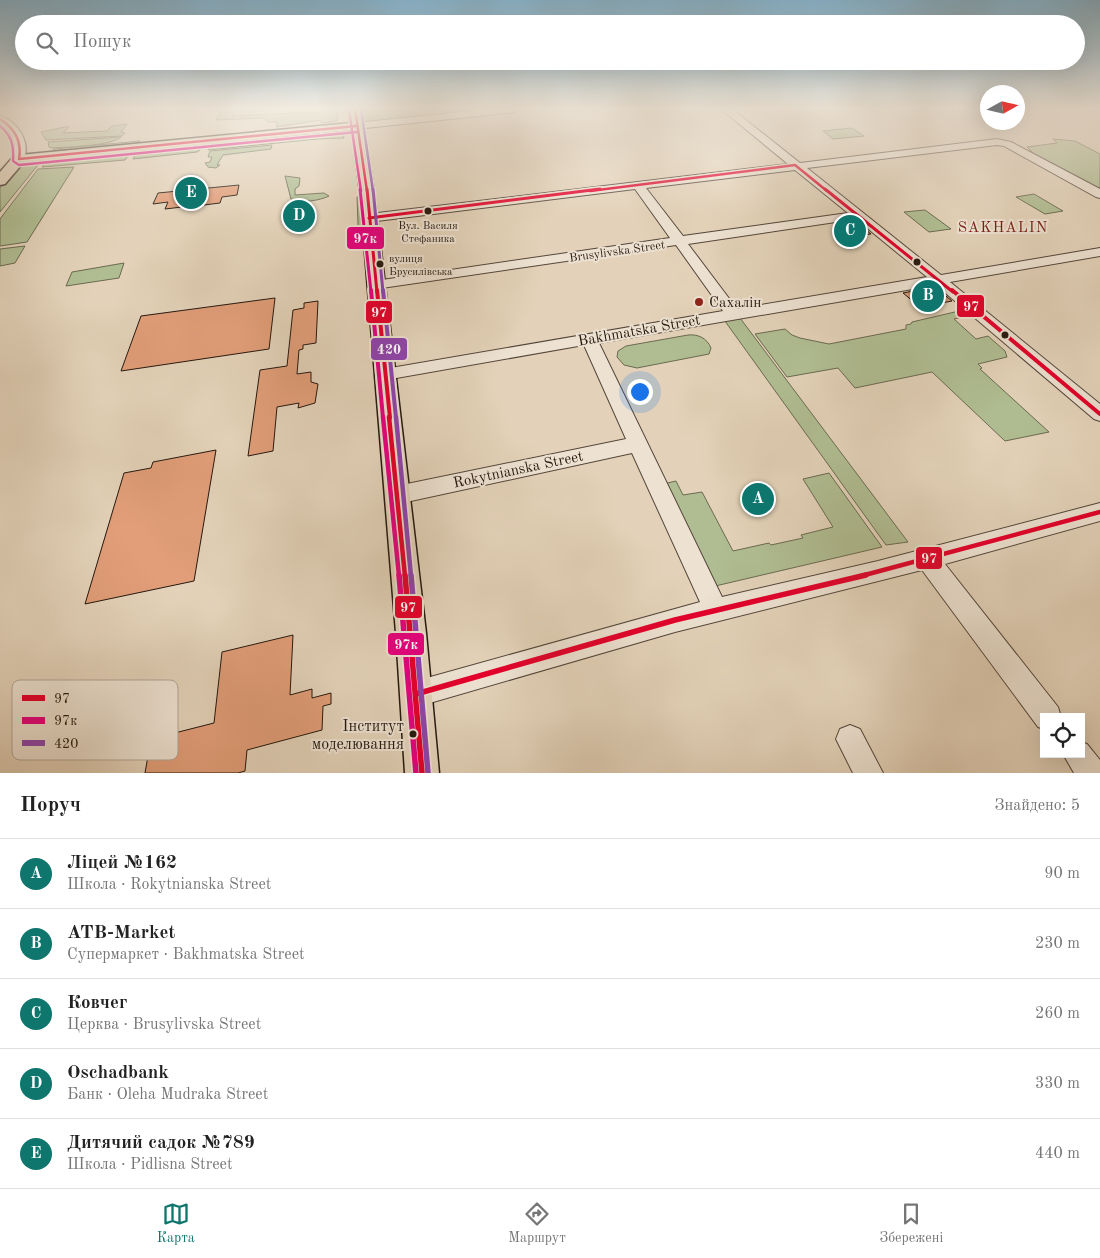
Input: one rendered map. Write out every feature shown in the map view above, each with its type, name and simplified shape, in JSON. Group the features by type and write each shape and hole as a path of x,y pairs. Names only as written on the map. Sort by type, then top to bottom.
{"main road":[{"path":"0,181 19,159 161,145"},
{"path":"361,145 397,495 422,773"}],"street":[{"path":"19,159 22,151 20,145"},
{"path":"770,145 938,279 1100,414"},
{"path":"369,218 975,145"},
{"path":"1008,145 1100,194"},
{"path":"638,185 678,242 733,314"},
{"name":"Brusylivska Street","path":"376,284 858,216"},
{"name":"Bakhmatska Street","path":"385,374 1100,252"},
{"path":"589,339 716,610"},
{"name":"Rokytnianska Street","path":"397,495 638,444"},
{"path":"416,694 716,610 878,572 1100,512"},
{"path":"927,559 1045,713"},
{"path":"850,739 869,773"},
{"path":"1080,758 1092,773"}],"green space":[{"path":"49,145 88,145 52,148"},
{"path":"96,145 126,145 52,152 54,149"},
{"path":"210,145 257,145 208,150"},
{"path":"272,145 271,149 223,155 217,165 220,165 216,168 208,167 205,163 210,162 212,157 208,157 210,151"},
{"path":"1083,145 1100,154 1100,189 1036,156 1027,147"},
{"path":"199,148 200,150 197,152 133,159 136,154"},
{"path":"129,155 125,160 42,167 46,163"},
{"path":"42,160 0,212 0,188 18,168 34,161"},
{"path":"74,167 27,242 0,246 0,219 38,169"},
{"path":"285,176 300,178 299,186 295,189 295,195 324,193 329,196 310,201 291,199"},
{"path":"1034,194 1063,211 1045,214 1016,197"},
{"path":"364,196 369,247 359,248 357,197"},
{"path":"925,210 951,229 929,232 904,212"},
{"path":"25,246 15,263 0,266 0,249"},
{"path":"124,263 119,278 66,286 72,272"},
{"path":"959,311 967,316 954,319 976,339 988,336 1005,351 1007,357 978,364 982,368 980,369 1049,432 1005,441 932,372 855,388 838,368 787,377 755,334 785,329 792,335 800,338 829,344 906,329 906,325 912,322"},
{"path":"737,314 908,542 886,545 722,317"},
{"path":"695,335 705,339 711,348 709,354 637,368 624,365 617,357 618,351 626,346"},
{"path":"829,473 882,547 711,587 663,484 676,481 683,495 702,492 733,551 803,538 801,535 833,527 803,479"}],"building":[{"path":"239,185 237,195 222,197 220,203 204,205 206,198 185,200 182,207 165,209 168,202 153,204 158,193"},
{"path":"860,225 871,234 846,237 835,228"},
{"path":"935,287 952,301 920,307 903,293"},
{"path":"275,298 269,349 121,371 141,316"},
{"path":"318,301 316,343 303,345 303,349 299,350 297,374 311,372 311,382 318,384 315,403 298,408 299,403 277,407 273,451 248,456 260,370 287,366 293,310 304,308 304,303"},
{"path":"216,450 194,581 85,604 124,473 151,468 153,462"},
{"path":"293,635 290,695 312,689 312,698 331,693 331,704 323,706 322,730 247,750 245,771 238,773 145,773 147,760 178,760 178,732 214,723 222,652"}],"transit line":[{"name":"97к","path":"13,145 13,161 19,165 223,145"},
{"name":"97","path":"20,145 19,159 161,145"},
{"name":"97к","path":"354,145 361,193 405,634 416,773"},
{"name":"97","path":"360,145 367,192 411,633 422,773"},
{"name":"420","path":"366,145 373,191 417,632 428,773"},
{"name":"97","path":"369,218 795,165 938,279 1100,414"},
{"name":"97","path":"416,694 675,620 878,572 1100,512"}],"place":[{"name":"Дитячий садок №789","path":"191,193"},
{"name":"Вул. Василя Стефаника","path":"428,211"},
{"name":"Oschadbank","path":"299,216"},
{"name":"Ковчег","path":"850,231"},
{"name":"вулиця Брусилівська","path":"380,264"},
{"name":"ATB-Market","path":"928,296"},
{"name":"Сахалін","path":"699,302"},
{"name":"Ліцей №162","path":"758,499"},
{"name":"Інститут моделювання","path":"413,734"}],"district":[{"name":"SAKHALIN","path":"1003,227"}]}
